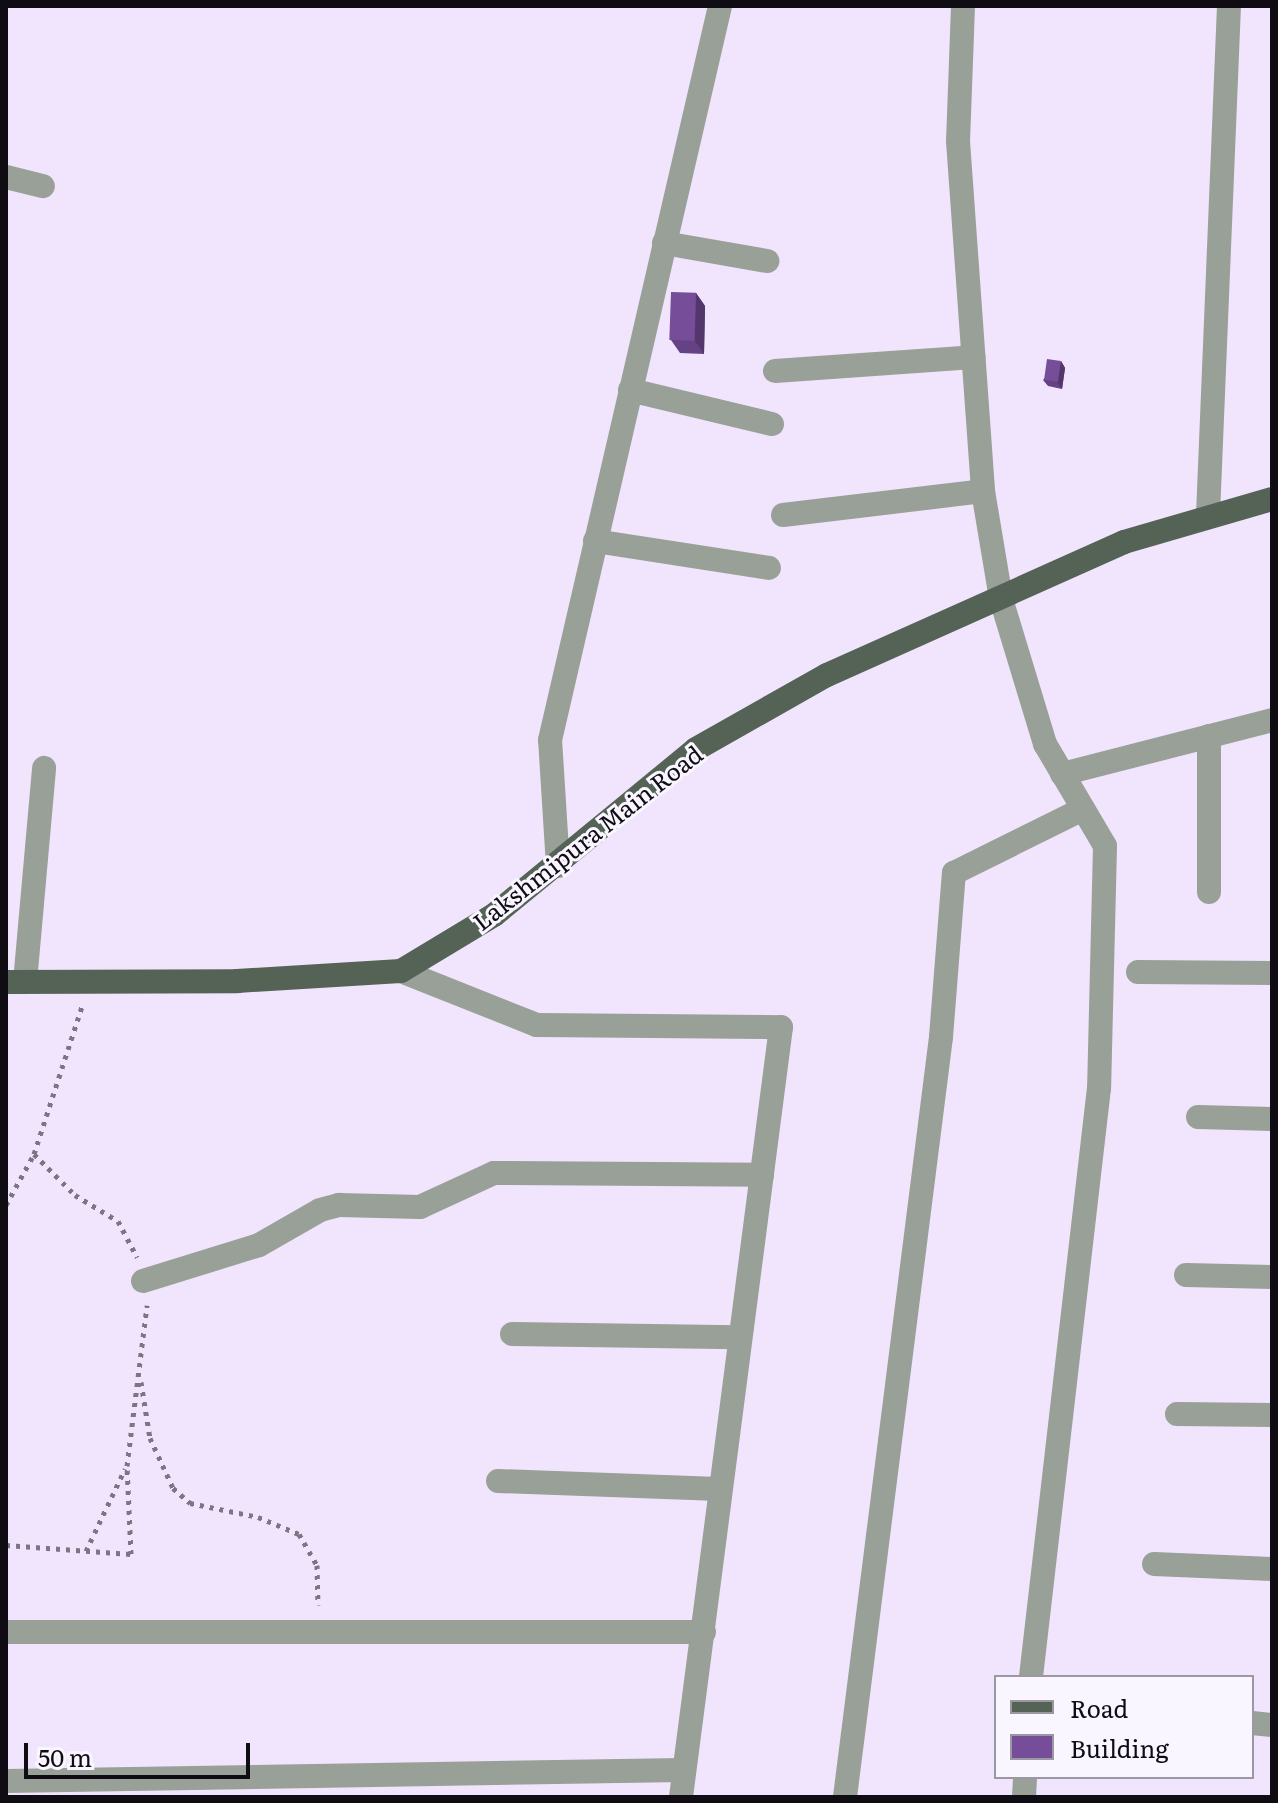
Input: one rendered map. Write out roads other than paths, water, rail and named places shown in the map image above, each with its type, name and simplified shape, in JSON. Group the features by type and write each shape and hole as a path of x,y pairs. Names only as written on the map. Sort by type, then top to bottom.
{"main road":[{"name":"Lakshmipura Main Road","path":"16,982 251,980 401,971 494,915 558,866 696,749 827,675 1124,542 1208,515 1272,499"}],"street":[{"path":"558,866 550,740 720,6"},
{"path":"963,6 958,141 983,491 1001,599 1045,744 1105,846 1099,1088 1031,1675"},
{"path":"1208,515 1229,6"},
{"path":"6,177 43,186"},
{"path":"664,243 767,261"},
{"path":"775,371 974,357"},
{"path":"630,390 772,424"},
{"path":"783,515 983,491"},
{"path":"595,541 769,568"},
{"path":"1062,774 1272,720"},
{"path":"1209,736 1209,892"},
{"path":"16,982 44,768"},
{"path":"845,1797 941,1037 954,873 1083,809"},
{"path":"401,971 537,1025 781,1027 738,1337 704,1632 681,1797"},
{"path":"1138,972 1272,973"},
{"path":"1198,1117 1272,1119"},
{"path":"143,1281 259,1245 320,1210 339,1205 420,1207 494,1173 762,1175"},
{"path":"1186,1275 1272,1277"},
{"path":"512,1334 738,1337"},
{"path":"1177,1414 1272,1415"},
{"path":"498,1481 719,1489"},
{"path":"1154,1564 1272,1569"},
{"path":"6,1632 704,1632"},
{"path":"6,1781 683,1770"}]}
